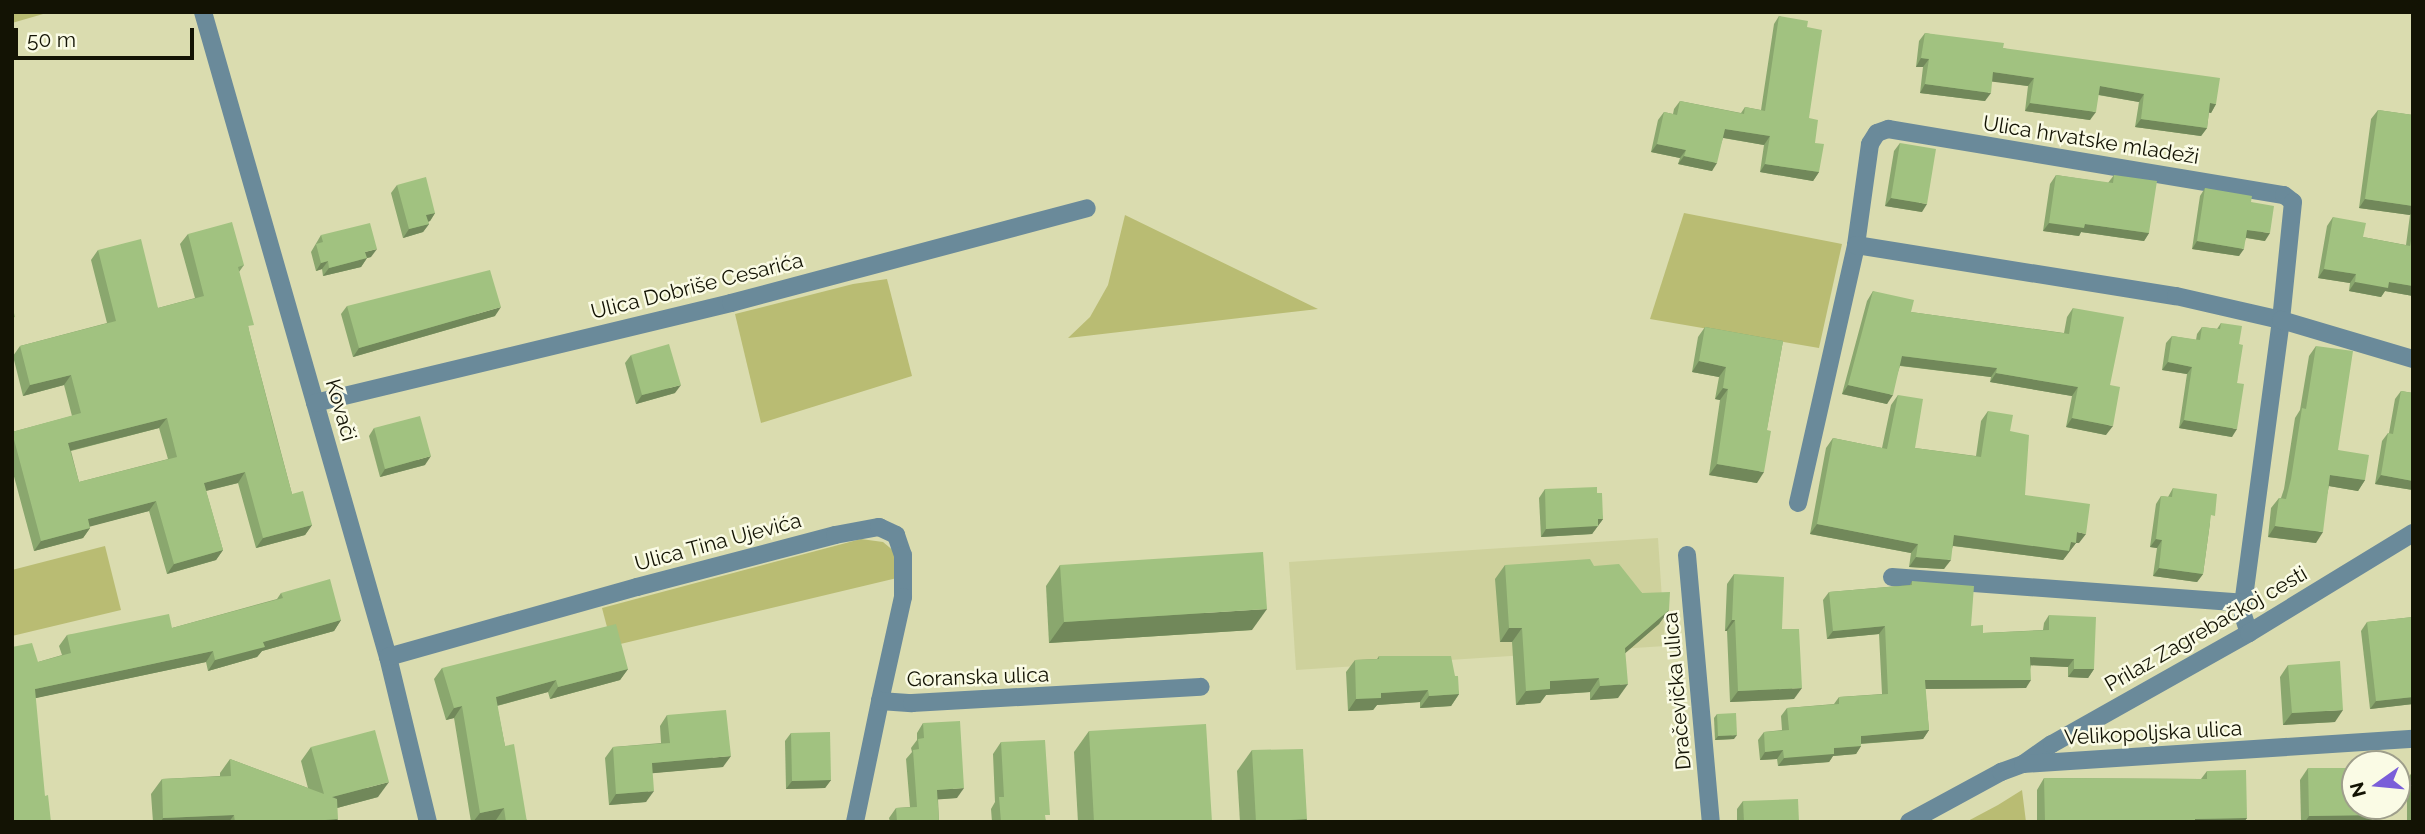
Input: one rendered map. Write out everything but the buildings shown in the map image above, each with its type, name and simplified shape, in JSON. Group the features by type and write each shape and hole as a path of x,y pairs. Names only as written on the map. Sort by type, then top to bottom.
{"street":[{"name":"Kovači","path":"203,12 388,657 428,822"},
{"name":"Ulica hrvatske mladeži","path":"1798,503 1856,245 1870,144 1877,133 1888,129 2284,195 2293,202 2281,320 2244,603 2243,615 2249,633"},
{"name":"Ulica Dobriše Cesarića","path":"315,404 731,303 1087,208"},
{"path":"1856,245 2176,296 2281,320 2413,359"},
{"name":"Ulica Tina Ujevića","path":"388,657 650,583 835,534 878,527 896,535 903,555 903,597 880,701"},
{"name":"Prilaz Zagrebačkoj cesti","path":"2023,764 2052,744 2249,633 2413,533"},
{"name":"Dračevička ulica","path":"1687,555 1711,822"},
{"name":"Prilaz Zagrebačkoj cesti","path":"1892,577 2244,603"},
{"name":"Goranska ulica","path":"855,822 880,701 950,702 1201,687"},
{"name":"Velikopoljska ulica","path":"1909,822 2001,772 2023,764 2413,739"}],"shaded area":[{"path":"12,12 50,12 12,23"},
{"path":"1684,213 1842,244 1819,348 1650,319"},
{"path":"1125,215 1318,309 1068,338 1090,317 1108,285"},
{"path":"887,279 912,376 761,423 735,314 853,284"},
{"path":"1658,538 1665,646 1296,670 1289,562"},
{"path":"861,539 883,542 895,552 897,578 612,646 602,608"},
{"path":"105,546 121,610 12,636 12,570"},
{"path":"2022,790 2026,822 1966,822 1998,805"}]}
